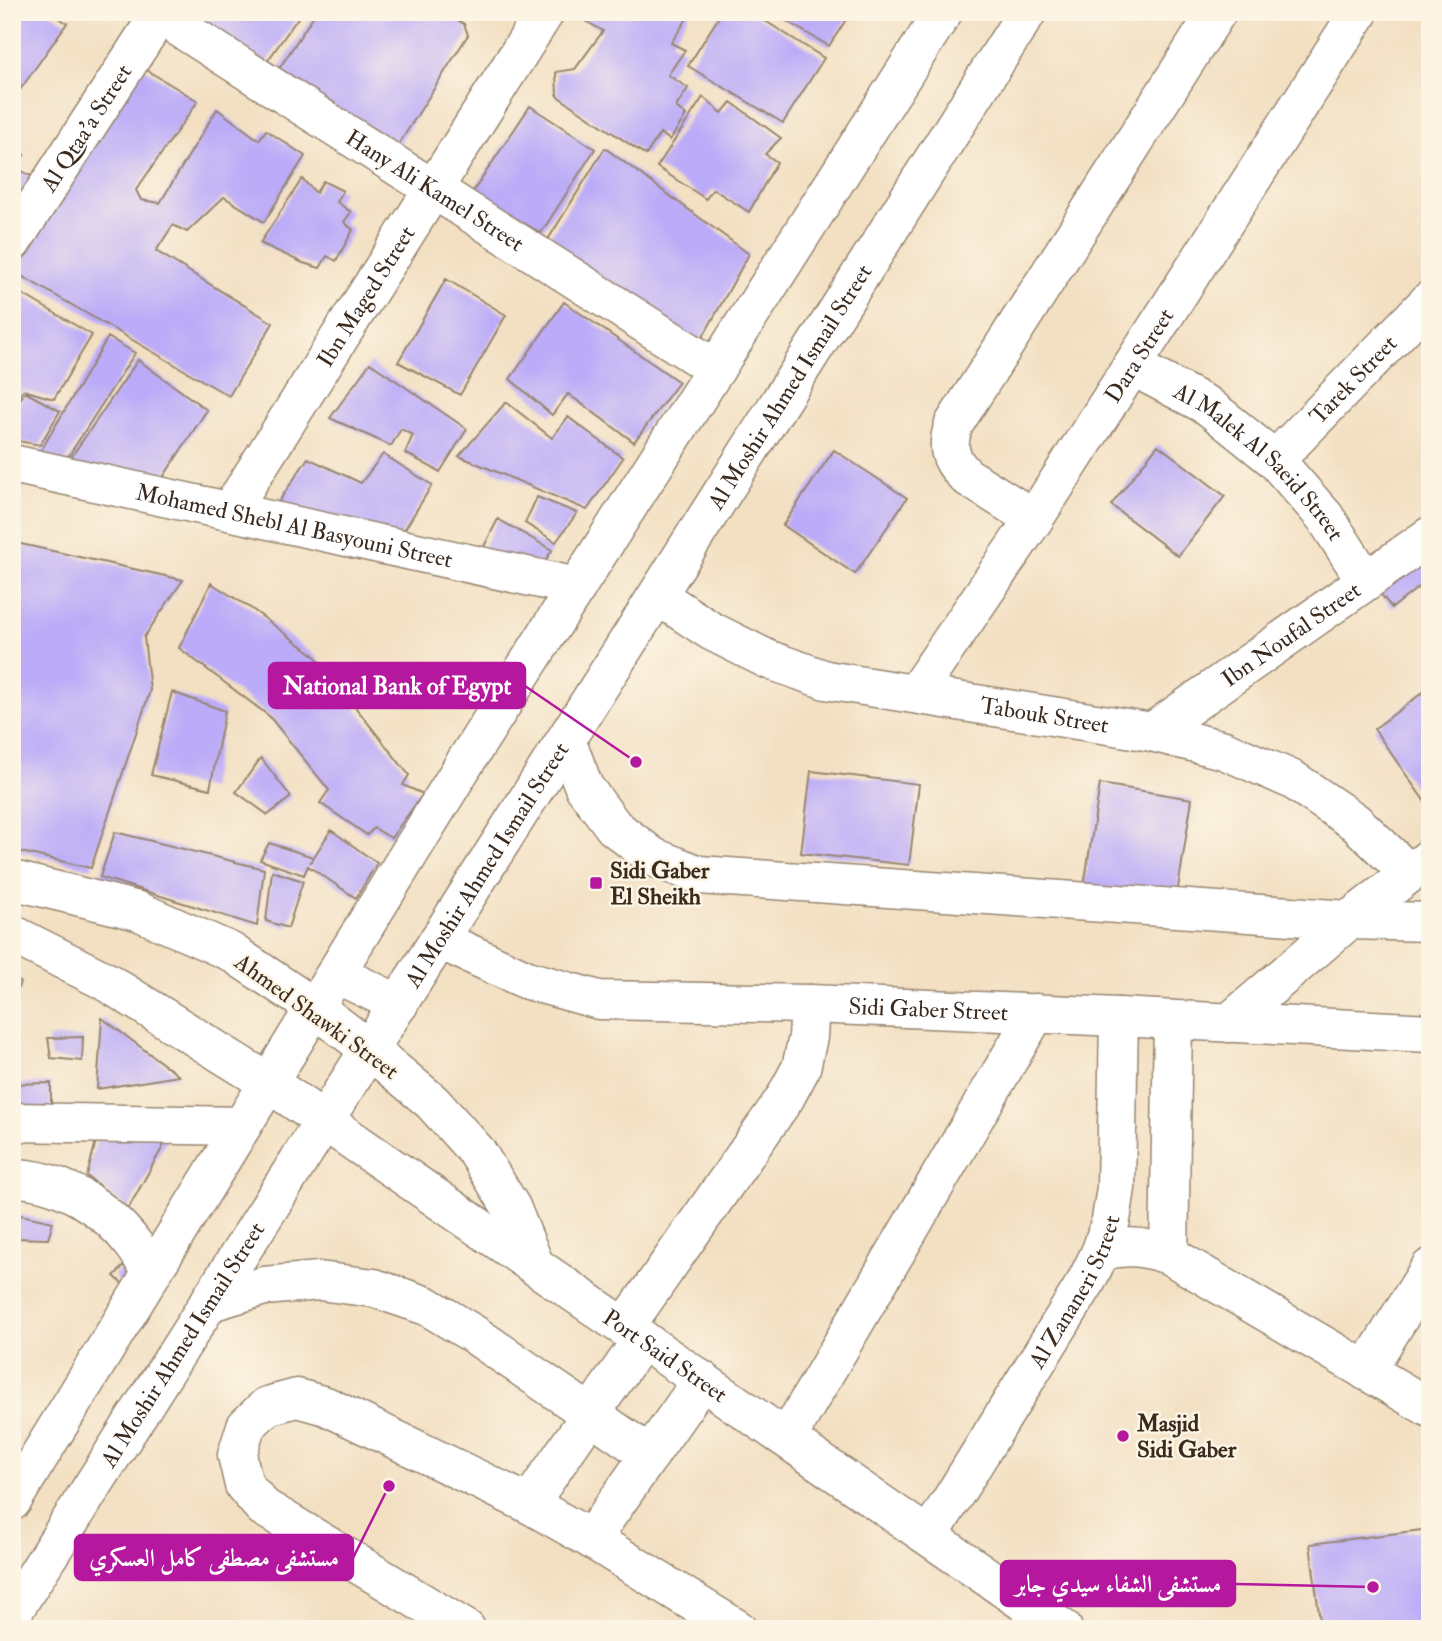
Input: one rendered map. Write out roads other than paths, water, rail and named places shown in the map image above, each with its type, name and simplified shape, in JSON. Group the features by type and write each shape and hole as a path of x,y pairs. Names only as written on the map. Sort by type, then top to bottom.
{"street":[{"name":"Ibn Maged Street","path":"230,511 545,12"},
{"path":"12,1501 463,766 943,12"},
{"name":"Al Moshir Ahmed Ismail Street","path":"12,1613 1027,12"},
{"path":"1034,519 966,476 952,458 950,435 954,424 1217,12"},
{"name":"Dara Street","path":"915,694 1034,519 1359,12"},
{"name":"Hany Ali Kamel Street","path":"158,13 716,369"},
{"name":"Al Qtaa'a Street","path":"12,242 158,13"},
{"name":"Tarek Street","path":"1275,460 1430,300"},
{"name":"Al Malek Al Saeid Street","path":"1132,366 1208,406 1275,460 1325,517 1366,581"},
{"name":"Mohamed Shebl Al Basyouni Street","path":"12,464 576,587"},
{"name":"Ibn Noufal Street","path":"1152,732 1430,536"},
{"name":"Tabouk Street","path":"658,596 711,631 767,659 826,680 1152,732 1224,750 1293,780 1419,866"},
{"path":"566,740 584,787 614,827 653,857 699,875 1349,920 1430,922"},
{"path":"1229,1023 1349,920 1419,866"},
{"name":"Ahmed Shawki Street","path":"12,880 138,911 231,952 315,1008 432,1102 477,1152 511,1207 535,1266"},
{"path":"12,934 106,981 269,1083"},
{"name":"Sidi Gaber Street","path":"440,940 527,980 599,1000 810,1004 1430,1033"},
{"path":"336,974 399,1004"},
{"path":"529,1504 591,1415 634,1333 785,1098 801,1068 808,1037 810,1004"},
{"path":"787,1438 1036,1013"},
{"name":"Al Zananeri Street","path":"929,1536 1086,1282 1101,1251 1111,1220 1116,1188 1119,1017"},
{"path":"1169,1255 1173,1020"},
{"name":"Port Said Street","path":"269,1083 929,1536 1038,1622"},
{"path":"12,1122 242,1126"},
{"path":"12,1178 28,1178 59,1187 88,1202 114,1221 135,1246 152,1273"},
{"path":"1101,1251 1124,1247 1147,1248 1169,1255 1430,1408"},
{"path":"1366,1371 1430,1268"},
{"path":"210,1302 264,1286 319,1281 374,1287 427,1306 475,1335 650,1455"},
{"path":"591,1539 702,1380"},
{"path":"466,1629 263,1507 244,1485 237,1455 246,1426 267,1406 297,1398 326,1406 529,1504 737,1629"}],"place":[{"name":"National Bank of Egypt","path":"636,762"},
{"name":"Sidi Gaber El Sheikh","path":"596,883"},
{"name":"Masjid Sidi Gaber","path":"1123,1436"},
{"name":"مستشفى مصطفى كامل العسكري","path":"389,1486"},
{"name":"مستشفى الشفاء سيدي جابر","path":"1373,1587"}]}
